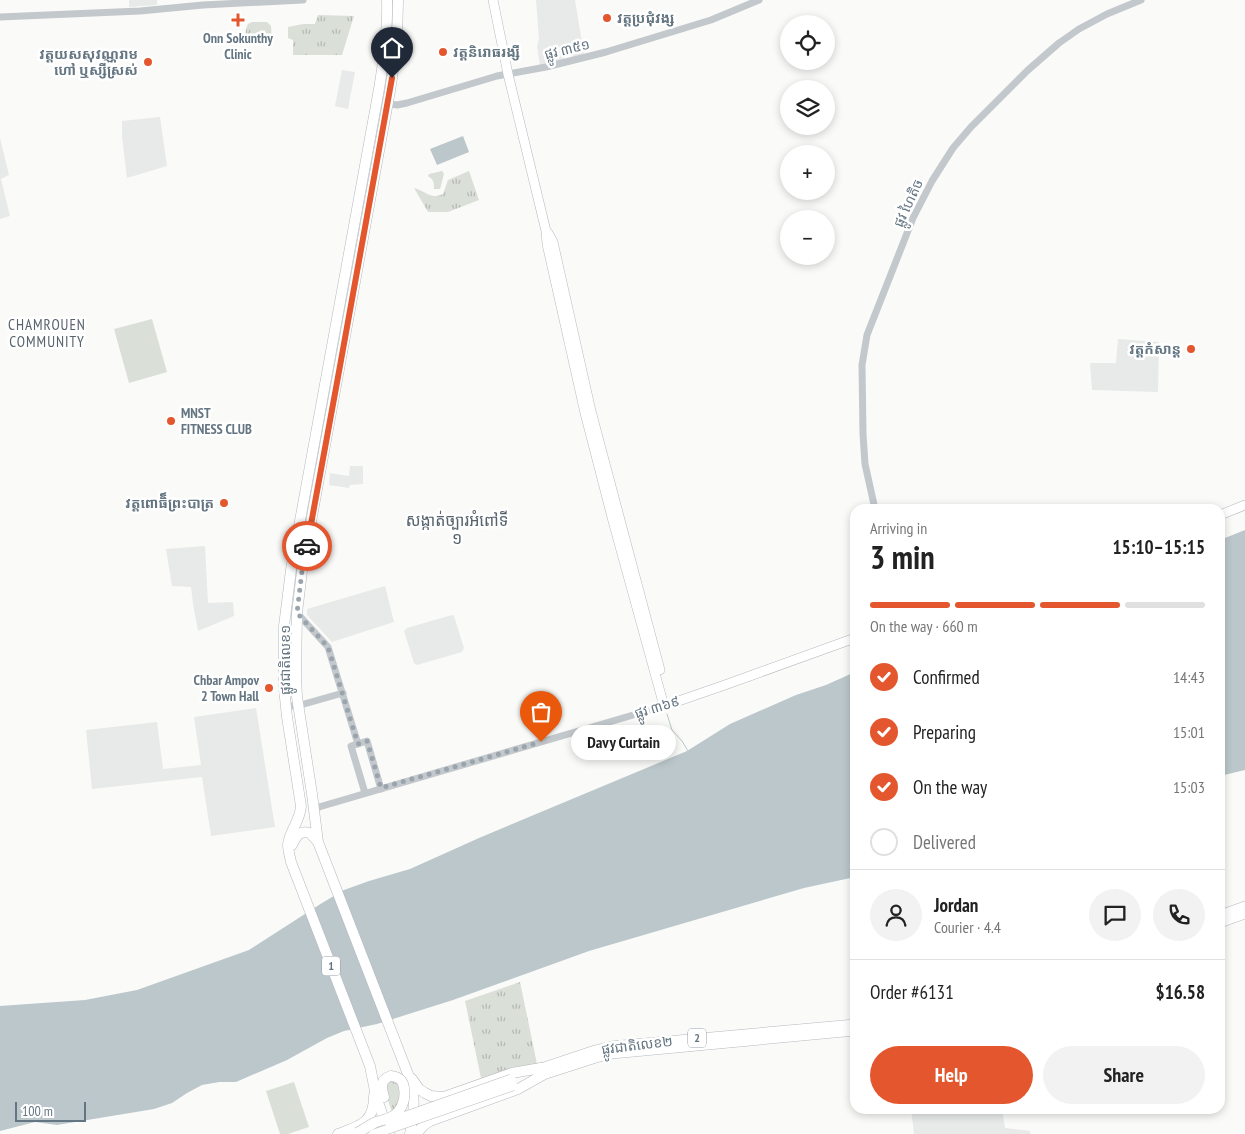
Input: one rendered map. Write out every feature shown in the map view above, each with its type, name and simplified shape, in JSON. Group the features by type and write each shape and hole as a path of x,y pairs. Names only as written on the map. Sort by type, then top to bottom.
{"highway":[{"name":"ផ្លូវជាតិលេខ១","path":"387,0 387,31 382,103 302,571 297,613 296,675 298,705 318,842 407,1072"},
{"name":"ផ្លូវជាតិលេខ១","path":"373,1083 367,1058 291,862 288,844 291,833 299,818 301,806 286,707 283,663 285,612 292,561 382,103 396,53 398,0"},
{"path":"291,862 292,846 299,834 303,832 310,833 318,842"},
{"path":"407,1072 419,1089 438,1098 512,1073 542,1072"},
{"name":"1","path":"407,1072 414,1096 410,1134"},
{"path":"416,1134 430,1120 518,1089 542,1072"},
{"path":"338,1134 355,1132 374,1123 391,1117 398,1111 404,1097 404,1086 399,1078 391,1076 384,1079 381,1090 395,1134"},
{"path":"355,1132 365,1123 373,1109 373,1083"},
{"name":"1","path":"373,1083 389,1134"},
{"path":"355,1132 364,1127 372,1134"}],"main road":[{"path":"493,0 508,74 546,231 547,244 578,385 666,705"},
{"path":"1225,513 1245,505"},
{"name":"ផ្លូវ ៣៦៩","path":"666,705 850,640"},
{"path":"1225,913 1245,906"},
{"path":"1225,921 1245,914"},
{"name":"ផ្លូវជាតិលេខ២","path":"802,1033 850,1025"},
{"name":"ផ្លូវជាតិលេខ២","path":"542,1072 595,1050 611,1046 802,1033 850,1032"},
{"name":"2","path":"355,1132 542,1072"},
{"name":"2","path":"372,1134 512,1082"}],"street":[{"path":"0,17 140,11 203,5 303,0"},
{"name":"ផ្លូវ ៣៥១","path":"382,103 397,105 407,103 508,74 546,67 615,49 711,20 759,0"},
{"name":"ផ្លូវ ហៃតិច","path":"874,504 865,464 862,365 871,326 907,234 932,181 953,148 971,127 1028,70 1059,43 1107,14 1141,0"},
{"path":"285,612 297,613 328,647 342,693 365,793"},
{"path":"286,707 342,693"},
{"name":"ផ្លូវ ៣៦៩","path":"314,811 319,806 666,705"},
{"path":"354,745 367,741 381,788"}],"shaded area":[{"path":"129,0 157,0 157,5 129,7"},
{"path":"536,0 575,0 584,55 574,58 569,54 565,54 564,60 540,66 537,46 539,39"},
{"path":"342,70 355,72 348,109 335,106"},
{"path":"160,117 167,166 127,178 122,121"},
{"path":"463,136 469,152 437,165 430,149"},
{"path":"0,138 9,175 1,179 10,216 0,219"},
{"path":"1118,339 1159,342 1158,392 1092,390 1090,363 1116,363"},
{"path":"350,466 363,466 363,484 350,485 349,488 329,485 330,473 349,476"},
{"path":"1245,530 1245,770 1225,775 1225,538"},
{"path":"205,546 208,603 233,602 234,616 198,631 191,587 172,586 166,549"},
{"path":"385,586 394,622 332,642 307,615 307,609"},
{"path":"454,616 464,648 462,652 417,665 414,663 404,631 407,628"},
{"path":"850,674 850,878 804,888 589,951 453,1000 377,1024 344,1031 287,1060 236,1082 202,1085 172,1103 154,1109 57,1125 35,1122 0,1131 0,1006 85,1000 137,990 249,950 344,890 410,869 687,751 730,724 796,695"},
{"path":"256,708 275,827 211,836 202,777 92,789 86,730 157,722 163,769 201,765 194,717"},
{"path":"912,1114 1003,1114 1005,1128 1030,1131 1030,1134 914,1134"}],"green space":[{"path":"318,15 354,16 342,55 293,55 293,40 288,38 288,27 315,24"},
{"path":"252,22 267,22 271,26 272,41 248,42 246,28"},
{"path":"442,171 444,174 440,189 434,189 433,181 428,176 429,174"},
{"path":"469,171 479,200 448,212 428,212 414,188 431,196 439,196 443,194 448,180"},
{"path":"152,319 167,372 129,383 114,329"},
{"path":"520,982 537,1064 510,1068 481,1078 465,1001"},
{"path":"396,1080 402,1092 397,1107 392,1112 384,1089 387,1081"},
{"path":"294,1082 309,1127 288,1134 280,1134 266,1091"}],"waterway":[{"path":"667,714 672,730 688,751"}],"way so far":[{"path":"307,546 297,613 328,647 358,744 367,741 381,788 541,742"}],"place":[{"name":"វត្តប្រជុំវង្ស","path":"607,18"},
{"name":"Onn Sokunthy Clinic","path":"238,20"},
{"name":"វត្តនិរោធរង្សី","path":"443,52"},
{"name":"វត្តយសសុវណ្ណរាម ហៅ ឬស្សីស្រស់","path":"148,62"},
{"name":"វត្តកំសាន្ត","path":"1191,349"},
{"name":"MNST FITNESS CLUB","path":"171,421"},
{"name":"វត្តពោធិ៏ព្រះបាត្រ","path":"224,503"},
{"name":"Chbar Ampov 2 Town Hall","path":"269,688"},
{"name":"Davy Curtain","path":"541,742"}],"district":[{"name":"CHAMROUEN COMMUNITY","path":"47,334"},
{"name":"សង្កាត់ច្បារអំពៅទី ១","path":"457,529"}],"route":[{"path":"307,546 392,78"}]}
